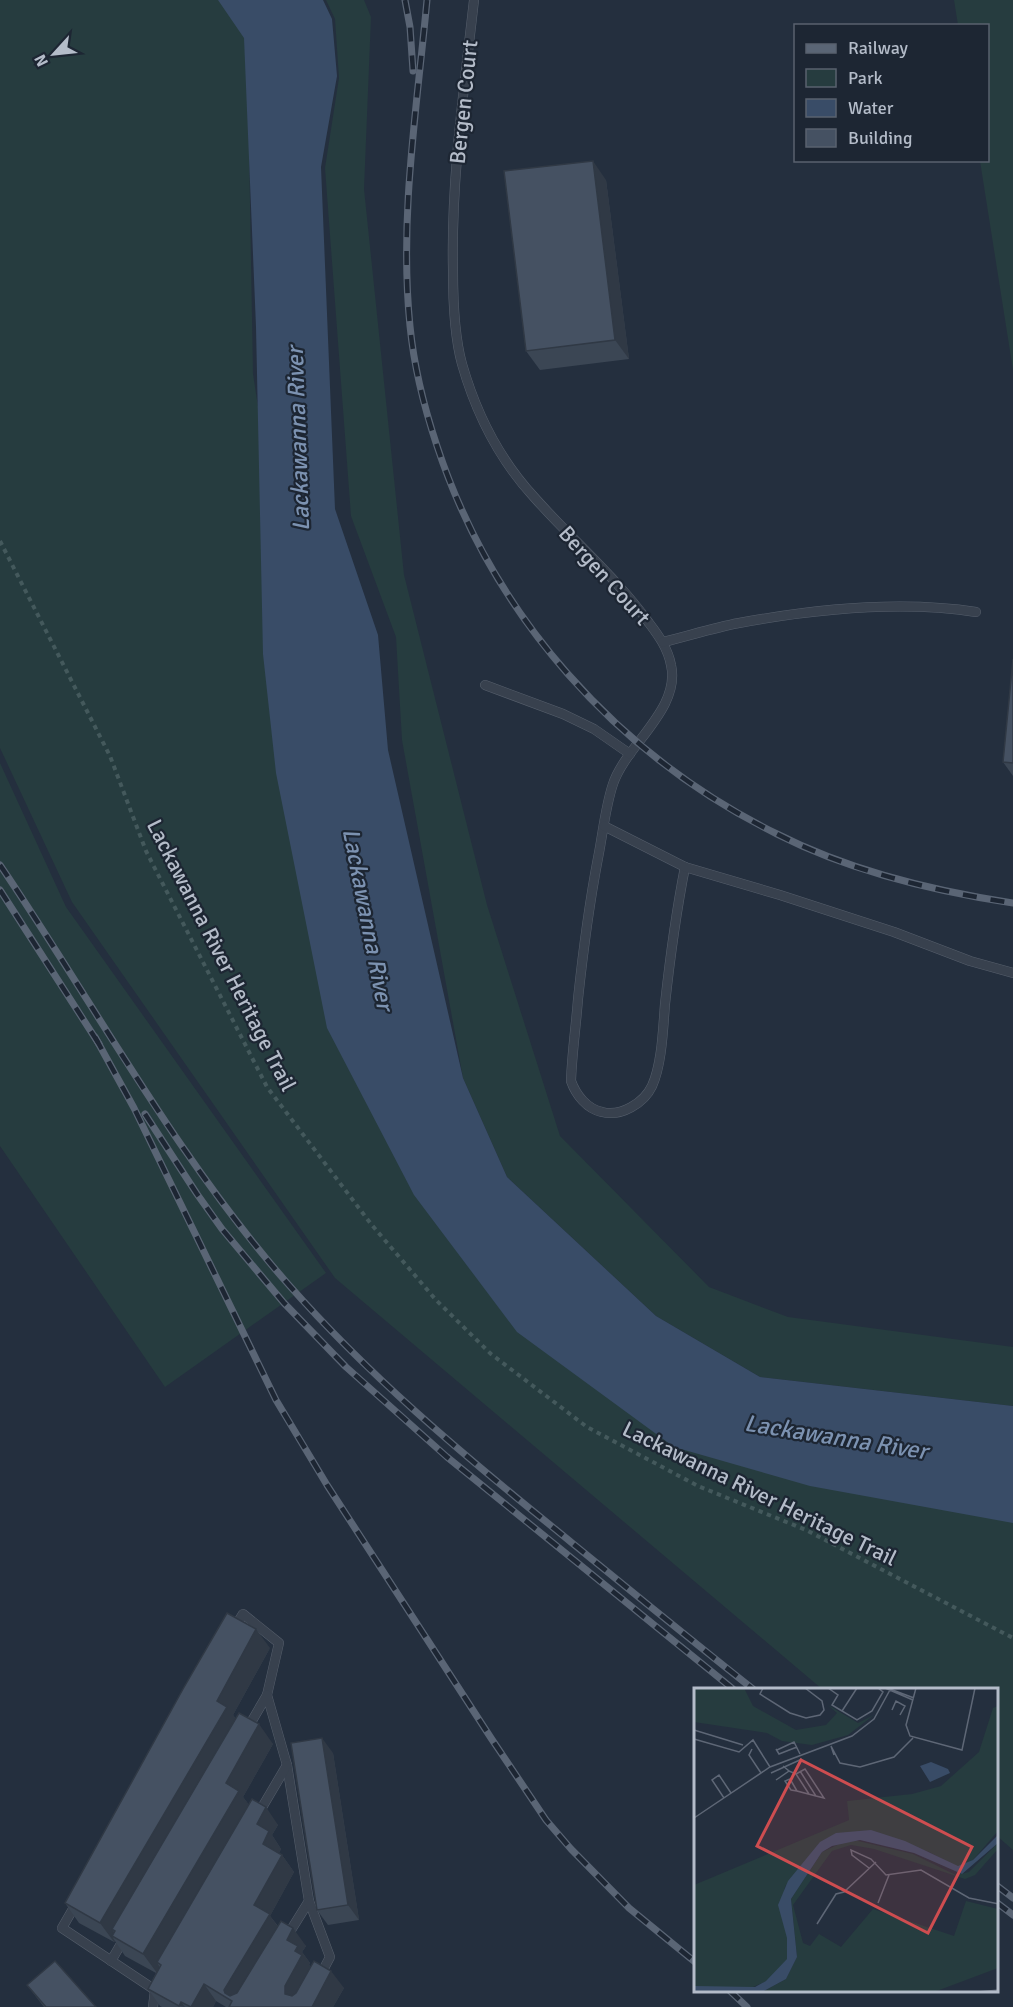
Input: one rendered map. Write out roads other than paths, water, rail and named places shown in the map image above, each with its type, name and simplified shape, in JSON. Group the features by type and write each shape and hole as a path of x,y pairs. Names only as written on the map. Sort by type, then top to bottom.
{"lane":[{"name":"Bergen Court","path":"474,0 455,167 452,231 453,291 461,361 476,407 507,464 533,497 633,601 663,642 671,662 672,674 667,698 614,780 607,803 583,956 571,1081 574,1089 584,1101 592,1108 602,1112 610,1113 628,1108 639,1101 653,1084 662,1039 676,915 685,867"},
{"path":"663,642 737,623 846,608 948,608 976,612"},
{"path":"484,685 563,714 594,729 630,754"},
{"path":"603,826 685,867 894,932 970,961 1013,974"},
{"path":"231,1634 243,1614 279,1643 267,1695 243,1736"},
{"path":"267,1695 287,1765 309,1901 330,1957 314,1987"},
{"path":"251,1827 287,1765"},
{"path":"80,1898 62,1928 155,1990"},
{"path":"279,1949 309,1901"},
{"path":"111,1961 129,1930"},
{"path":"153,2007 155,1990 161,1980"}],"water":[{"name":"Lackawanna River","path":"218,0 323,0 332,19 337,76 321,167 335,509 378,635 388,750 463,1078 507,1177 656,1316 760,1377 1013,1406 1013,1523 810,1486 674,1447 517,1332 414,1195 327,1028 276,773 263,654 256,327 244,38"}],"railway":[{"path":"405,0 410,27 413,71"},
{"path":"427,0 408,203 407,285 414,357 432,431 461,508 491,567 527,623 568,674 614,721 664,764 719,802 777,834 833,859 922,886 1013,903"},
{"path":"0,865 209,1185 247,1235 319,1318 350,1350 450,1442 752,1688"},
{"path":"0,890 99,1044"},
{"path":"95,1037 134,1108 276,1400 327,1485 546,1820 629,1908 694,1961"},
{"path":"145,1114 222,1229 284,1303 346,1367 447,1457 732,1688"},
{"path":"998,1887 1013,1898"},
{"path":"998,1904 1013,1915"},
{"path":"731,1992 747,2007"}]}
